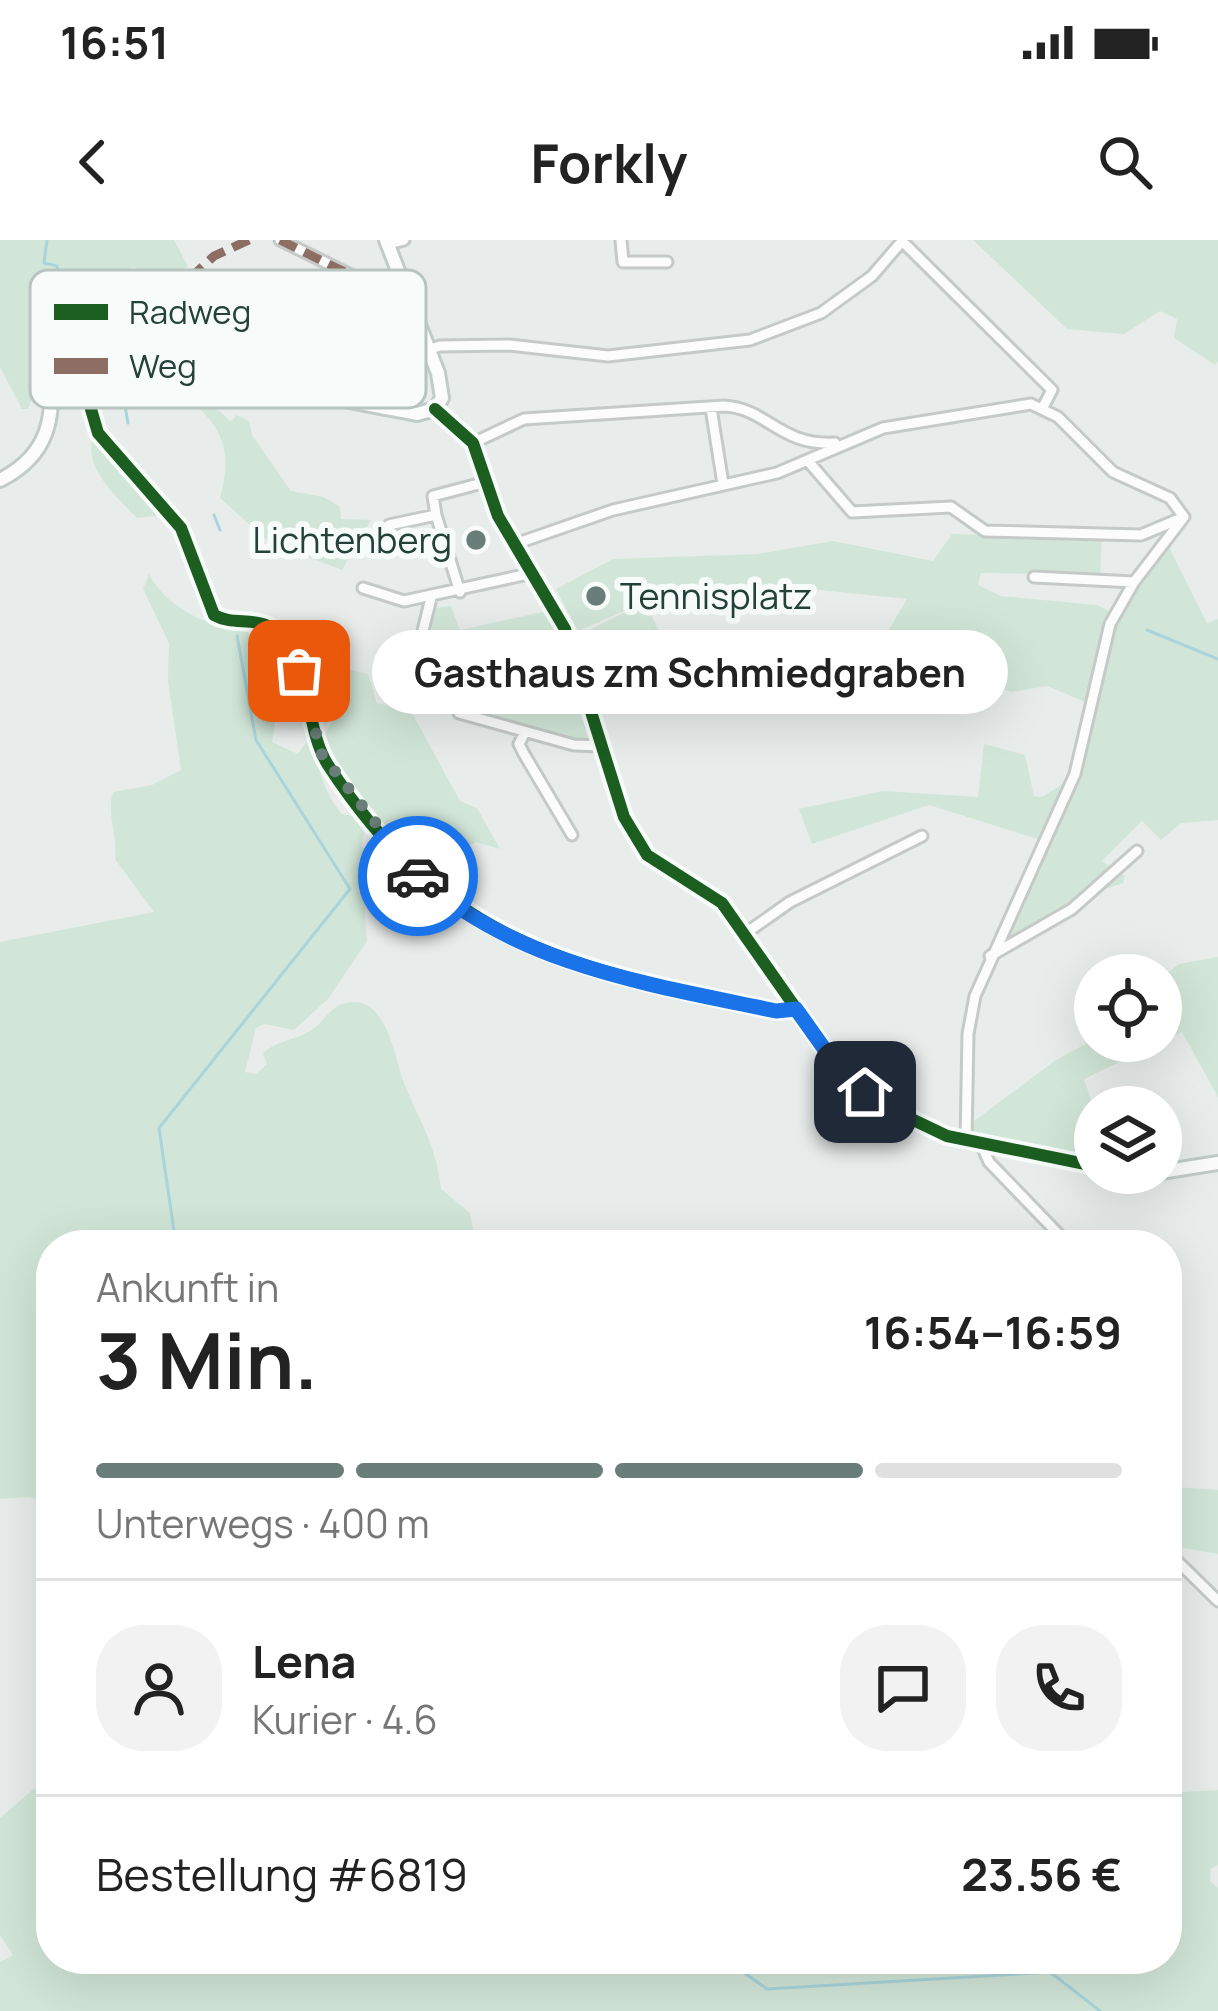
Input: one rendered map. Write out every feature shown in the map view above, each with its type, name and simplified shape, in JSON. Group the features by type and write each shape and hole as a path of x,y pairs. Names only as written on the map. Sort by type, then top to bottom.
{"street":[{"path":"280,240 341,270"},
{"path":"386,242 404,240"},
{"path":"621,240 622,262 667,262"},
{"path":"426,351 542,346 608,356 749,340 821,313 872,276 902,240 972,316 1043,377 1052,390 1043,406"},
{"path":"426,343 442,392 435,409"},
{"path":"515,544 613,510 808,461 838,443 918,421 1017,405 1043,406 1113,472 1165,495 1184,517"},
{"path":"0,480 32,458 47,430 49,408"},
{"path":"91,408 98,433 168,507 188,540 213,614 222,620 262,623 284,639 298,667 322,755 407,864 469,916 586,970 776,1011 796,1009"},
{"path":"390,408 417,414 435,409"},
{"path":"473,443 524,418 710,408 745,410 793,440 838,443"},
{"path":"710,408 723,484"},
{"path":"435,409 473,443 515,544 568,636 624,817 639,845 657,863 716,897 828,1054 865,1092 912,1123 974,1142 1074,1162"},
{"path":"808,461 851,512 951,507 985,531 1141,535 1184,517"},
{"path":"460,592 433,496 486,482"},
{"path":"389,525 436,515"},
{"path":"1055,1230 974,1142 968,1034 989,956 1075,774 1106,636 1134,582 1184,517"},
{"path":"363,588 404,601 533,573"},
{"path":"1034,577 1134,582"},
{"path":"418,651 431,598"},
{"path":"459,713 525,732 602,746"},
{"path":"525,732 519,743 572,836"},
{"path":"746,933 790,902 922,836"},
{"path":"989,956 1072,909 1137,851"},
{"path":"1182,1168 1218,1162"},
{"path":"1182,1566 1218,1601"}],"green space":[{"path":"0,240 174,240 188,266 182,270 30,270 28,409 22,409 0,367"},
{"path":"973,240 1218,240 1218,361 1215,365 1174,338 1177,319 1160,311 1124,334 1067,329"},
{"path":"198,408 216,408 231,422 236,415 249,421 252,435 291,491 324,497 340,507 341,519 371,520 342,570 270,543 220,498 223,446"},
{"path":"94,435 162,506 163,515 137,518 111,491 92,458"},
{"path":"952,534 1102,538 1100,575 981,573 978,585 1001,596 1097,605 1111,612 1088,703 1047,686 1012,692 875,653 907,599 801,588 645,601 681,678 675,680 643,615 658,648 602,677 580,635 638,605 578,631 556,589 613,559 757,554 833,541 933,561"},
{"path":"1169,547 1207,623 1218,619 1218,820 1181,823 1161,840 1142,821 1102,861 1125,876 1123,883 1094,893 993,956 1067,804 1115,632 1127,605"},
{"path":"149,574 166,596 189,613 245,628 271,682 272,742 298,754 307,741 334,804 342,814 359,817 366,825 362,846 386,876 375,906 372,887 363,888 367,941 328,999 294,1030 264,1024 256,1028 245,1072 256,1074 267,1064 263,1053 313,1029 338,1006 357,1002 369,1006 392,1043 432,1147 441,1189 470,1213 473,1230 36,1230 36,1499 0,1499 0,942 154,912 115,859 111,809 113,792 152,785 181,770 168,681 169,643 143,589"},
{"path":"451,606 460,630 547,611 565,640 592,740 573,741 417,700 436,608"},
{"path":"351,670 368,674 377,703 411,711 460,801 477,808 500,849 476,842 454,847 425,842 386,825 369,811 323,738 337,713 332,683"},
{"path":"984,744 1025,755 1034,796 1042,797 1069,780 1044,841 929,805 812,844 799,809 883,791 978,797"},
{"path":"1218,957 1218,1097 1182,1032 1182,963"},
{"path":"1074,1050 1074,1062 1119,1062 1084,1079 1086,1086 1074,1086 1074,1158 958,1133"},
{"path":"1182,1487 1218,1490 1218,1554 1182,1548"},
{"path":"36,1787 36,1974 1182,1974 1182,1792 1218,1790 1218,1865 1211,1869 1210,1881 1218,1888 1218,2011 0,2011 0,1962 13,1955 0,1935 0,1818"}],"waterway":[{"path":"47,240 44,263 58,270"},
{"path":"125,408 128,423"},
{"path":"214,515 220,530"},
{"path":"1147,630 1218,659"},
{"path":"174,1230 159,1128 350,889 256,740 237,636"},
{"path":"746,1974 767,1989 1017,1974"},
{"path":"1053,1974 1100,2011"}],"marked path":[{"path":"199,270 214,256 249,240"},
{"path":"280,240 341,270"}],"cycle path":[{"path":"91,408 98,433 181,528 214,615 268,626 287,643 302,675 328,765 373,826 420,875 470,912 522,941 578,963 776,1011 796,1009"},
{"path":"435,409 473,443 498,516 565,629 624,817 647,855 722,903 828,1054 880,1104 947,1136 1074,1162"}],"way so far":[{"path":"299,671 309,724 322,755 418,876"}],"place":[{"name":"Lichtenberg","path":"476,540"},
{"name":"Tennisplatz","path":"596,596"},
{"name":"Gasthaus zm Schmiedgraben","path":"299,671"}],"route":[{"path":"418,876 484,925 586,970 776,1011 796,1009 828,1054 865,1092"}]}
